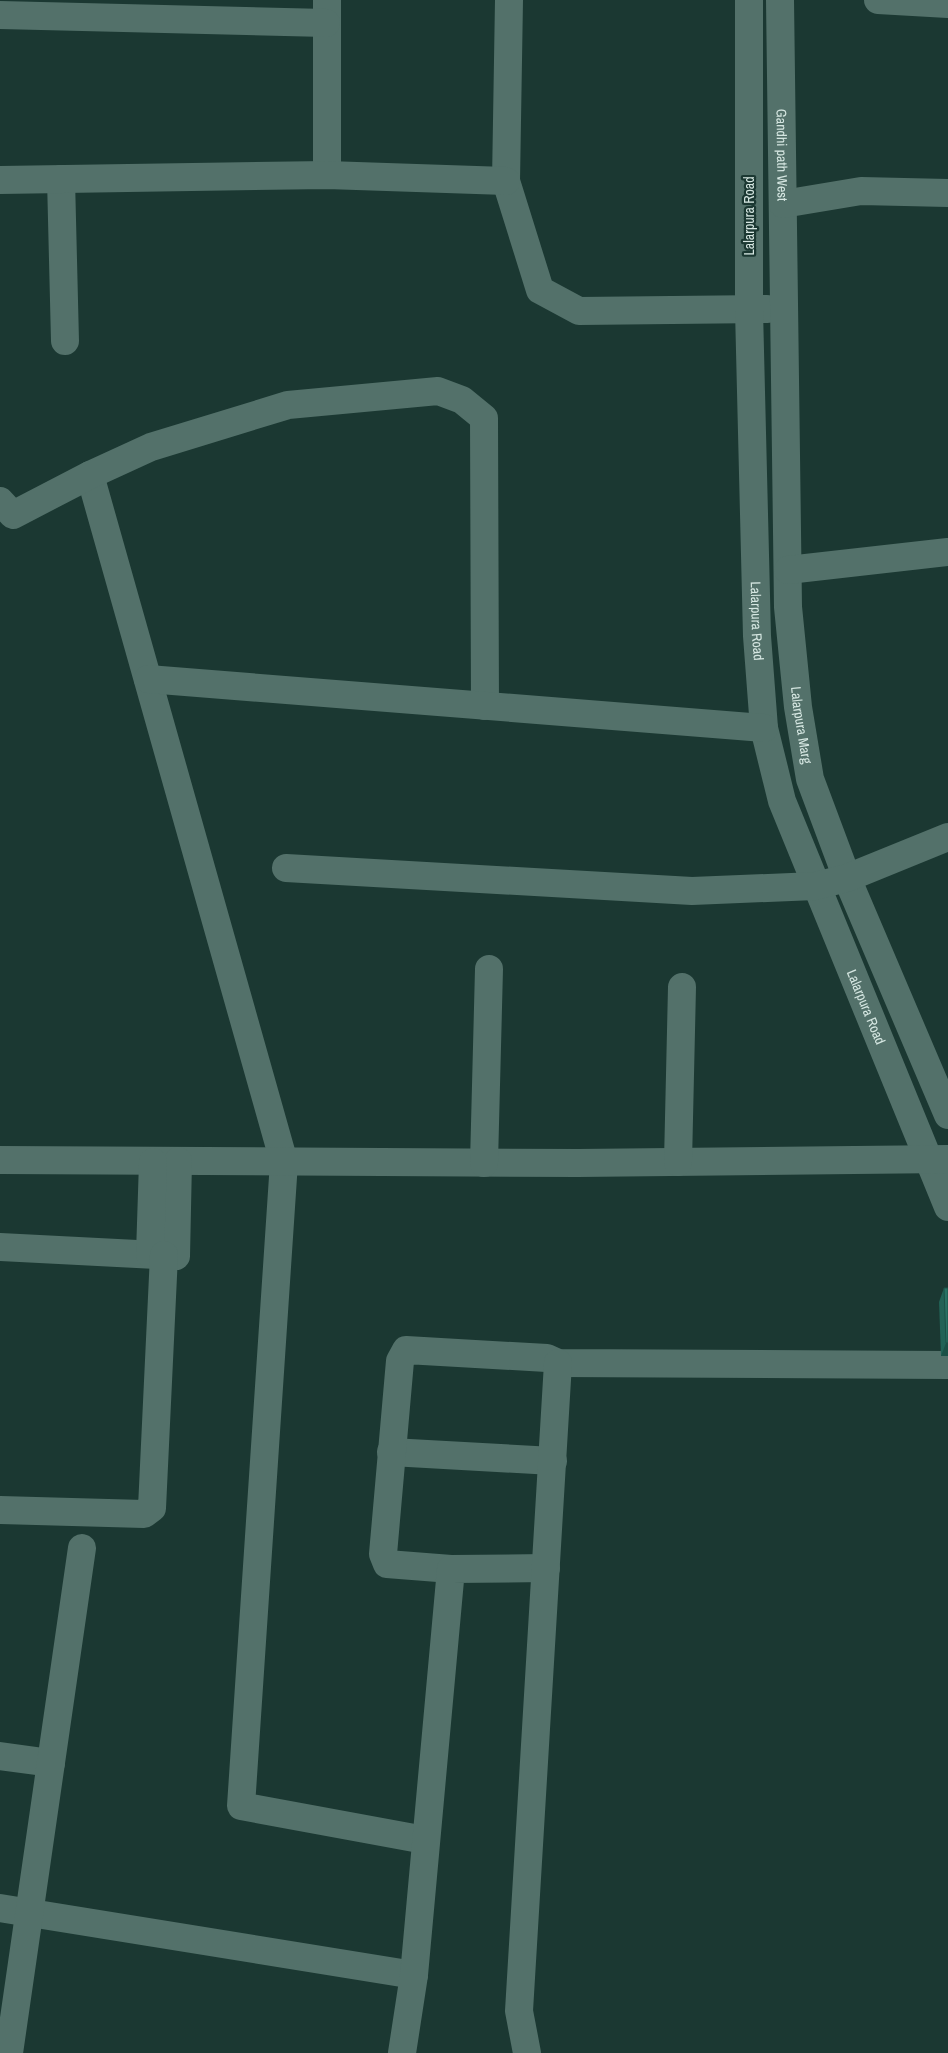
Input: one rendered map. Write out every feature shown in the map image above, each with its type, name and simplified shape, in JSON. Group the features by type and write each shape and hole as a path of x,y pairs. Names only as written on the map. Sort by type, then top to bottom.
{"street":[{"path":"509,0 506,181 540,290 579,311 783,309"},
{"name":"Lalarpura Road","path":"749,0 749,310 757,636 764,728 782,801 815,886 939,1159 948,1207"},
{"name":"Gandhi path West","path":"780,0 783,309"},
{"path":"878,0 948,4"},
{"path":"0,14 75,8 326,11 327,175"},
{"path":"0,180 327,175 506,181"},
{"path":"61,179 65,341"},
{"path":"783,204 861,191 948,193"},
{"name":"Lalarpura Marg","path":"783,309 788,607 798,707 810,778 847,878 941,1076 948,1114"},
{"path":"4,513 151,447 288,404 438,391 462,400 484,418 485,706"},
{"path":"90,475 284,1162 241,1806 425,1840"},
{"path":"788,570 948,552"},
{"path":"148,680 764,728"},
{"path":"286,868 692,891 815,886 847,878 948,837"},
{"path":"484,1163 489,969"},
{"path":"678,1162 682,987"},
{"path":"0,1160 484,1163 939,1159"},
{"path":"0,1510 144,1514 152,1508 166,1162"},
{"path":"0,1247 163,1255"},
{"path":"546,1568 450,1569 387,1564 383,1554 391,1452 400,1361 406,1350 547,1358 558,1363 948,1364"},
{"path":"527,2053 519,2011 558,1363"},
{"path":"391,1452 553,1461"},
{"path":"9,2053 82,1548"},
{"path":"402,2053 414,1975 450,1569"},
{"path":"0,1756 51,1763"},
{"path":"0,1908 414,1975"}],"building":[{"path":"944,1288 948,1288 948,1343 946,1343"}]}
